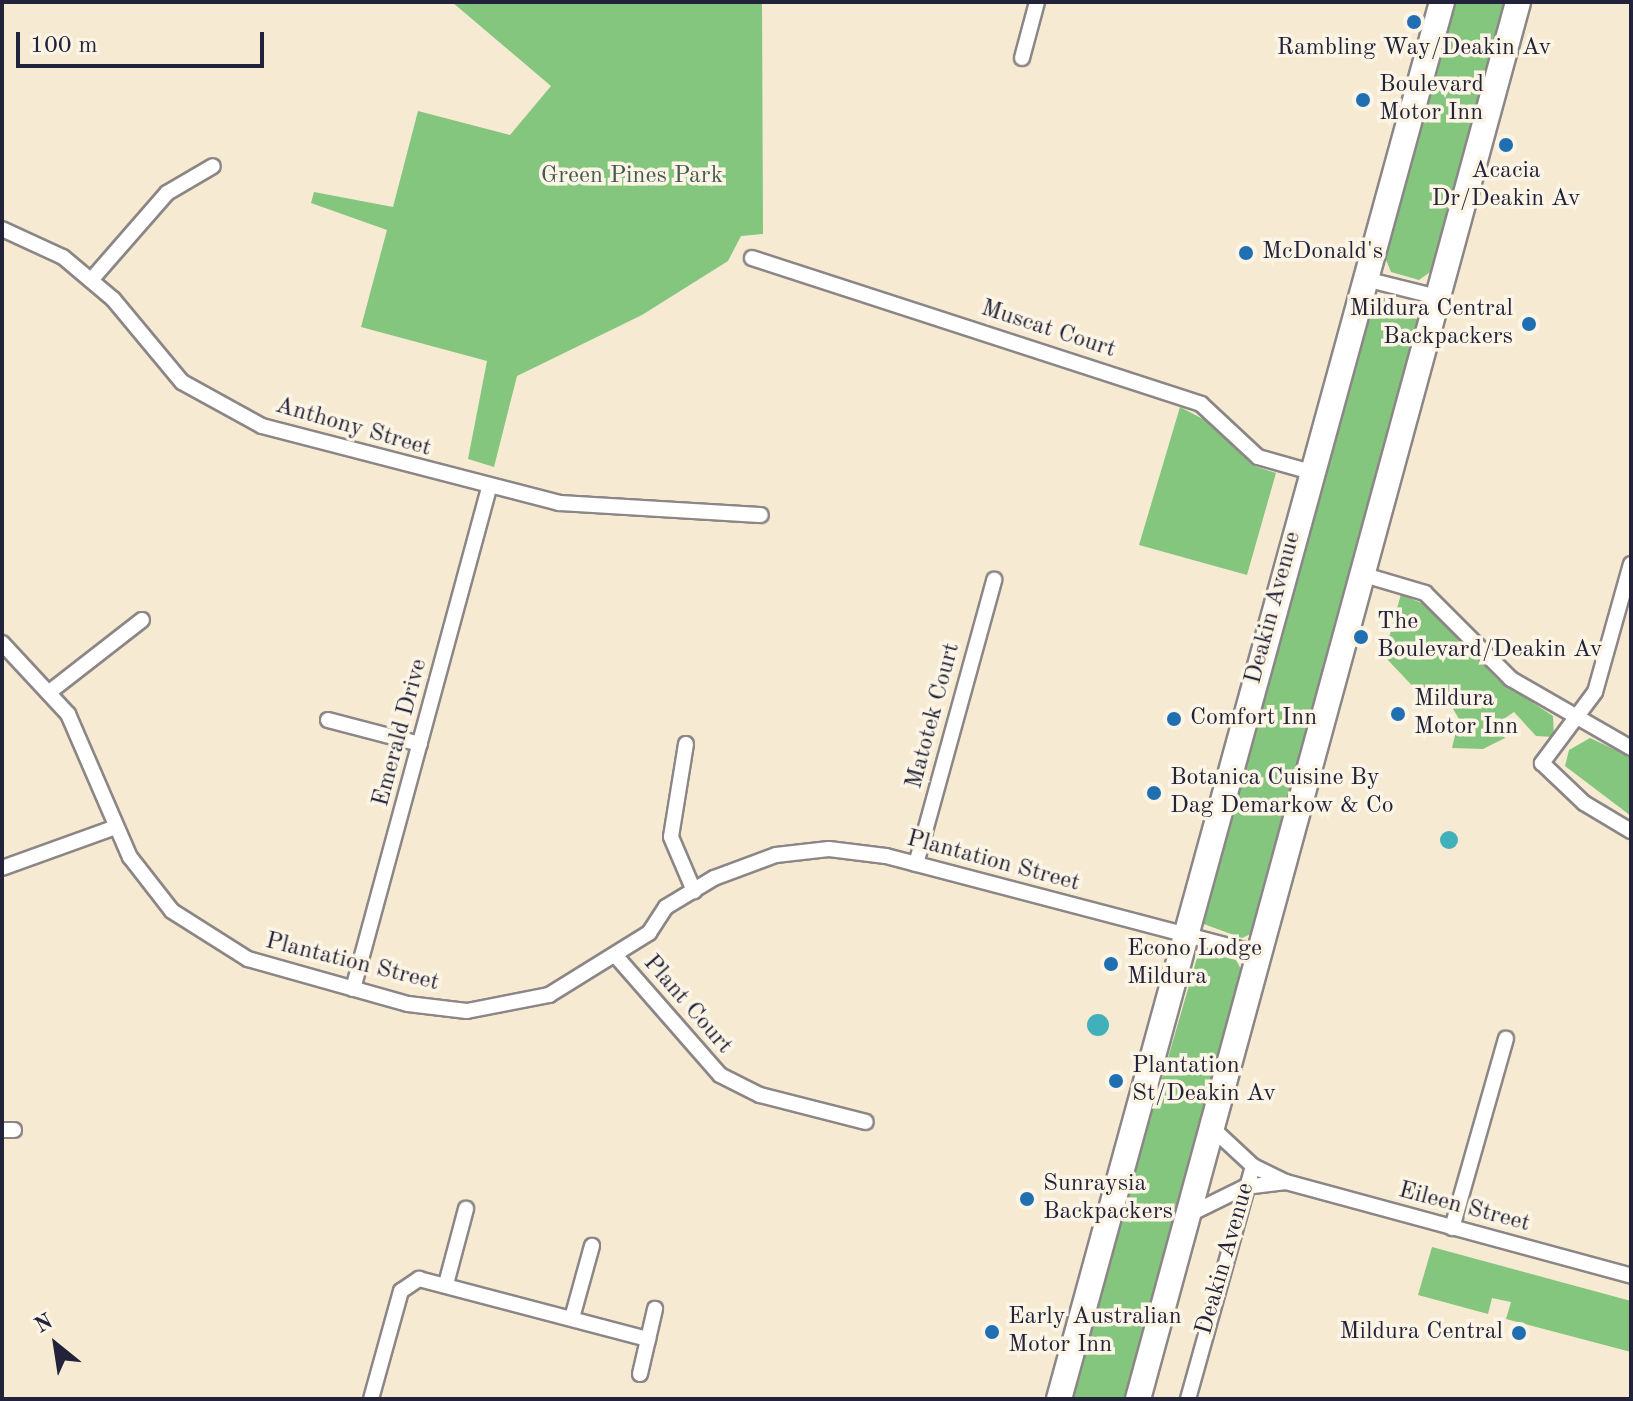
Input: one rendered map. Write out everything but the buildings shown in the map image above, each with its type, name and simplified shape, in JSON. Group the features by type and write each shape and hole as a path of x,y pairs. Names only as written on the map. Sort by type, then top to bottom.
{"highway":[{"name":"Deakin Avenue","path":"1059,1399 1442,2"},
{"name":"Deakin Avenue","path":"1138,1399 1518,2"}],"street":[{"path":"1022,58 1037,2"},
{"path":"92,279 167,193 213,166"},
{"name":"Anthony Street","path":"2,229 40,243 92,279 164,365 232,414 489,488 594,508 761,515"},
{"name":"Muscat Court","path":"752,258 1201,404 1258,457 1311,472"},
{"path":"1365,279 1437,297"},
{"name":"Emerald Drive","path":"353,989 489,488"},
{"path":"1631,564 1581,720 1542,763 1584,803 1631,831"},
{"path":"1361,574 1425,593 1511,679 1631,748"},
{"name":"Matotek Court","path":"916,864 994,580"},
{"path":"52,690 142,620"},
{"name":"Plantation Street","path":"2,643 52,690 110,797 116,827 156,894 207,938 248,959 353,989 438,1009 489,1009 549,995 615,955 694,891 733,869 802,851 858,851 916,864 1259,954"},
{"path":"328,720 420,744"},
{"path":"686,744 670,822 678,863 694,891"},
{"path":"2,868 116,827"},
{"name":"Plant Court","path":"615,955 720,1075 760,1095 866,1122"},
{"path":"1452,1228 1506,1039"},
{"name":"Eileen Street","path":"1212,1128 1253,1166 1286,1182 1631,1276"},
{"name":"Deakin Avenue","path":"1188,1399 1253,1166"},
{"name":"Eileen Street","path":"1188,1215 1245,1187 1286,1182"},
{"path":"446,1284 466,1209"},
{"path":"572,1318 592,1246"},
{"path":"371,1399 401,1291 419,1279 648,1339"},
{"path":"640,1374 655,1309"}],"green space":[{"name":"Green Pines Park","path":"452,2 762,2 763,234 741,236 728,261 642,315 517,376 494,467 468,459 487,361 361,327 387,230 311,203 314,192 393,207 418,111 510,135 551,86"},
{"path":"1454,2 1506,2 1433,270 1419,280 1391,272 1384,255"},
{"path":"1381,297 1414,306 1419,319 1253,933 1242,938 1201,923 1370,306"},
{"path":"1180,407 1220,428 1252,465 1276,473 1247,575 1139,545"},
{"path":"1401,594 1430,607 1497,679 1553,716 1554,737 1536,736 1514,712 1496,724 1505,738 1483,749 1452,748 1459,719 1452,707 1423,697 1384,656"},
{"path":"1590,738 1631,757 1631,816 1565,766 1569,750"},
{"path":"1199,951 1236,960 1242,971 1126,1399 1069,1399"},
{"path":"1432,1247 1631,1301 1631,1352 1506,1319 1511,1302 1492,1298 1488,1314 1418,1295"}],"water":[{"path":"1445,831 1453,831 1458,840 1456,847 1445,849 1440,844 1440,836"},
{"path":"1098,1014 1106,1017 1109,1025 1106,1033 1098,1036 1090,1033 1087,1025 1090,1017"}],"place":[{"name":"Rambling Way/Deakin Av","path":"1414,22"},
{"name":"Boulevard Motor Inn","path":"1363,100"},
{"name":"Acacia Dr/Deakin Av","path":"1506,145"},
{"name":"McDonald's","path":"1246,253"},
{"name":"Mildura Central Backpackers","path":"1529,324"},
{"name":"The Boulevard/Deakin Av","path":"1361,637"},
{"name":"Mildura Motor Inn","path":"1398,714"},
{"name":"Comfort Inn","path":"1174,719"},
{"name":"Botanica Cuisine By Dag Demarkow & Co","path":"1154,793"},
{"name":"Econo Lodge Mildura","path":"1111,964"},
{"name":"Plantation St/Deakin Av","path":"1116,1081"},
{"name":"Sunraysia Backpackers","path":"1027,1199"},
{"name":"Early Australian Motor Inn","path":"992,1332"},
{"name":"Mildura Central","path":"1519,1333"}]}
